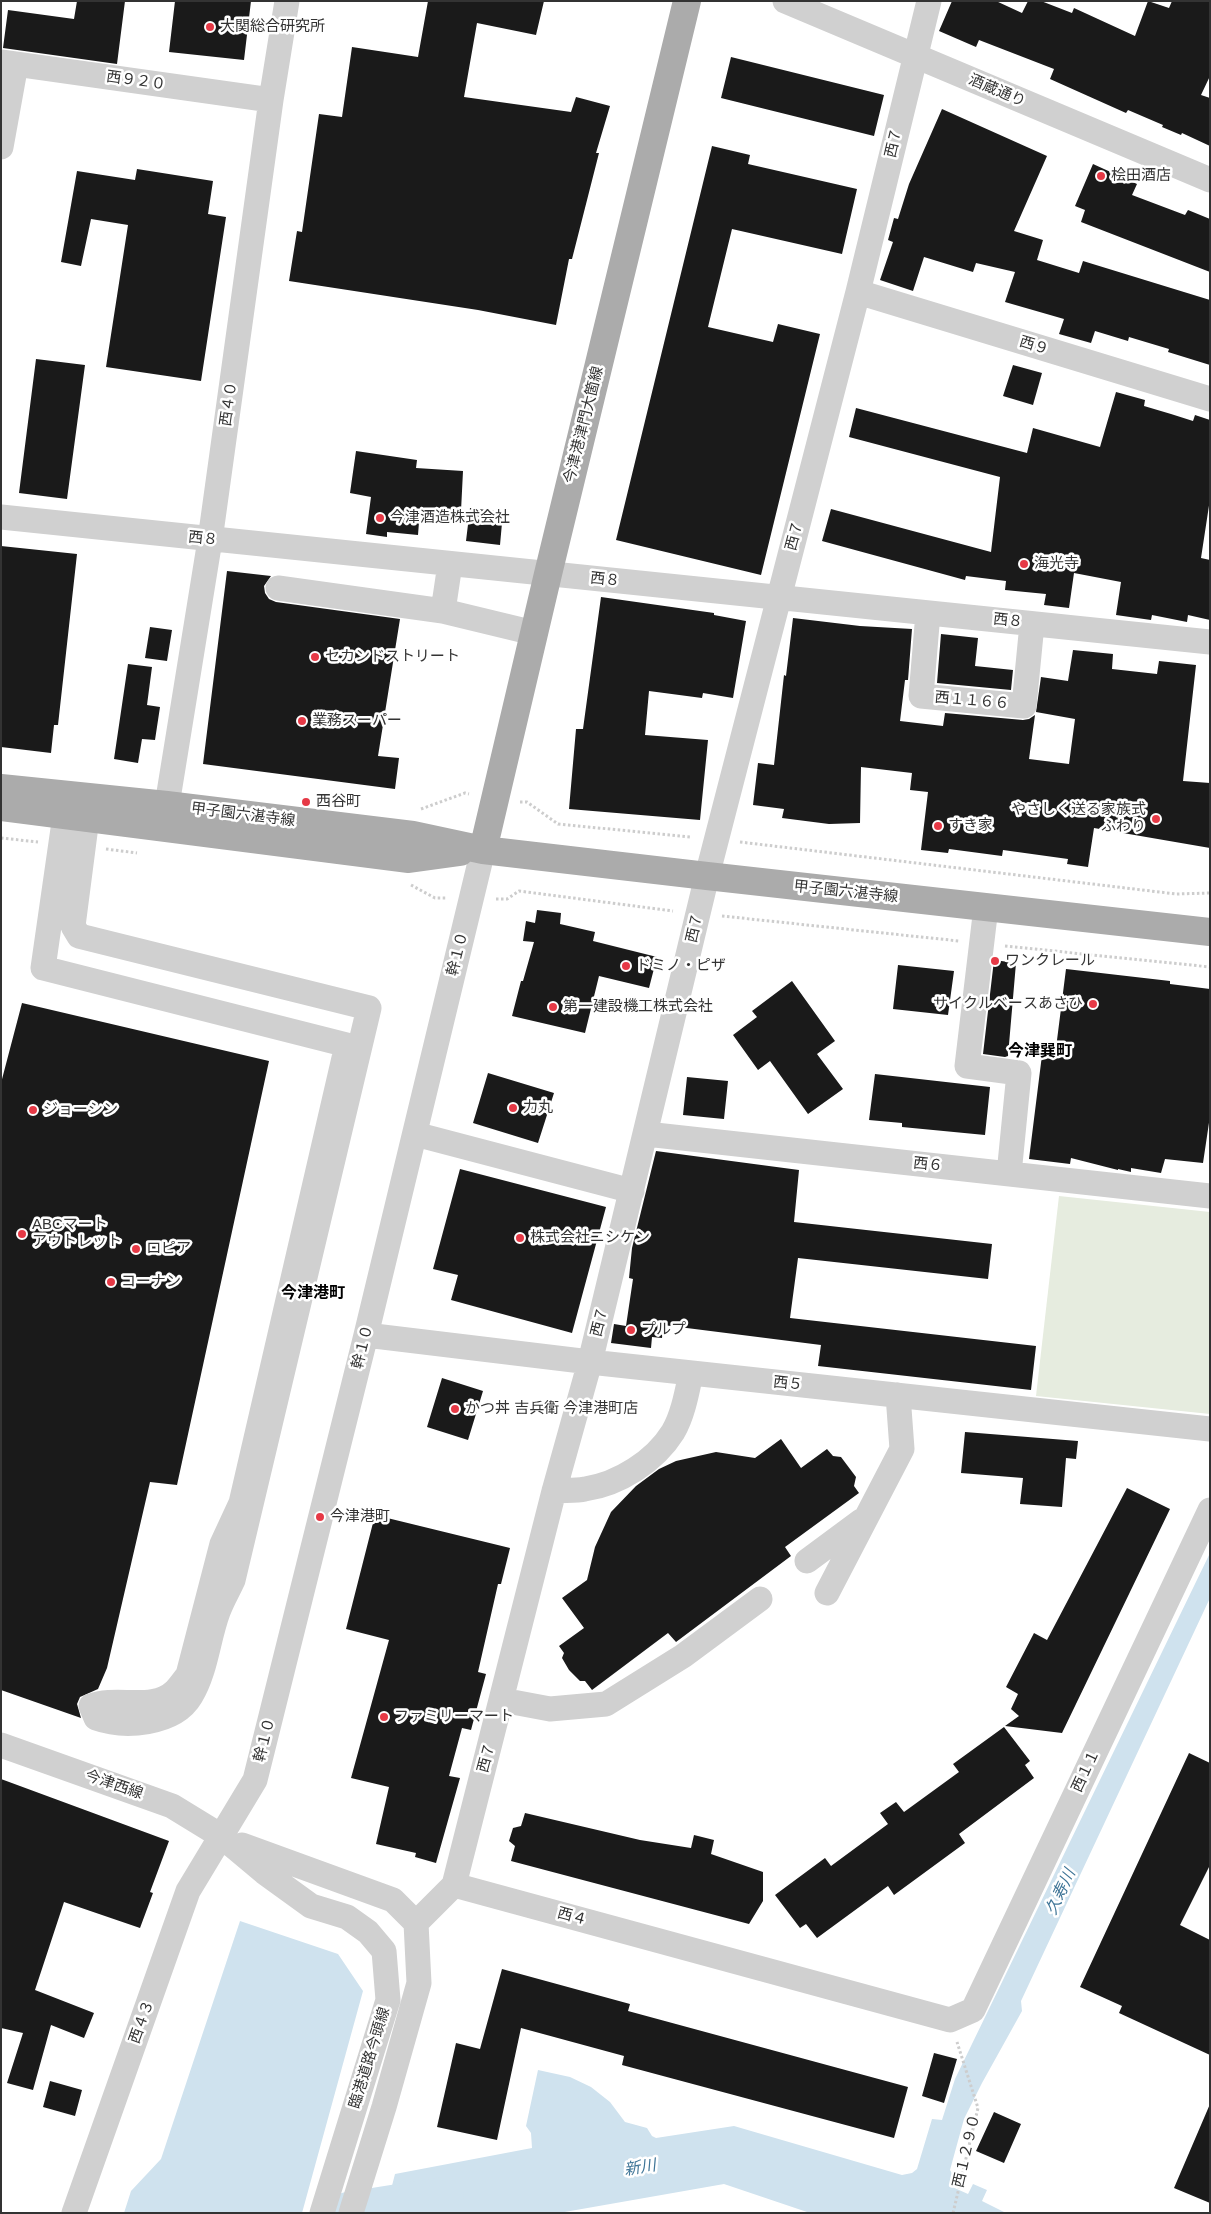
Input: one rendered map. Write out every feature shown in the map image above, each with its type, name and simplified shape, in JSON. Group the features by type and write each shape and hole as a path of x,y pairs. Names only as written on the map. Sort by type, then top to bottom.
{"main road":[{"name":"今津港津門大箇線","path":"484,850 548,574 687,1"},
{"name":"甲子園六湛寺線","path":"2,797 167,806 414,835 484,850 1210,932"},
{"name":"甲子園六湛寺線","path":"2,797 76,816 409,859 484,850"}],"street":[{"name":"西４０","path":"167,806 210,540 271,100 287,1"},
{"name":"酒蔵通り","path":"785,1 1210,180"},
{"name":"西７","path":"454,1884 554,1491 590,1362 707,876 858,292 929,1"},
{"name":"西９２０","path":"9,63 271,100"},
{"path":"1,147 9,63"},
{"name":"西９","path":"858,292 1210,399"},
{"name":"西８","path":"1,517 1210,642"},
{"path":"443,611 450,564"},
{"path":"278,588 443,611 534,633"},
{"name":"西１１６６","path":"928,613 921,696 1024,706 1032,624"},
{"path":"72,846 73,926 79,936 369,1008 233,1580 218,1611 200,1677 190,1698 176,1711 149,1723 108,1722 96,1718 91,1706 104,1701 156,1702 174,1692 188,1676 222,1544 241,1503 347,1045 43,968 72,846 76,816"},
{"name":"幹１０","path":"221,1836 255,1780 484,850"},
{"path":"986,907 967,1066 1019,1073 1009,1174"},
{"path":"414,1134 632,1191"},
{"name":"西６","path":"646,1134 1210,1196"},
{"name":"西５","path":"366,1335 590,1362 1210,1429"},
{"path":"554,1491 586,1489 620,1478 649,1461 673,1432 685,1401 691,1373"},
{"path":"827,1593 902,1449 898,1395"},
{"name":"西１１","path":"950,2020 973,2010 1210,1510"},
{"path":"807,1561 866,1517"},
{"path":"502,1700 550,1709 606,1704 683,1656 760,1599"},
{"name":"今津西線","path":"1,1745 172,1806 221,1836"},
{"path":"221,1836 311,1872 361,1887 393,1900 416,1923 454,1884"},
{"name":"臨港道路今頭線","path":"221,1836 264,1872 311,1906 347,1917 368,1932 384,1951 388,2000 322,2213"},
{"name":"西４３","path":"74,2213 188,1891 221,1836"},
{"name":"西４","path":"454,1884 950,2020"},
{"name":"臨港道路今頭線","path":"352,2213 419,1983 416,1923"}],"path":[{"path":"418,811 465,793 495,799 527,802 558,824 717,839 1176,894 1210,893"},
{"path":"1,838 142,853"},
{"path":"406,882 435,898 507,899 519,892 699,914 1210,967"},
{"name":"西１２９０","path":"953,2213 978,2108 964,2060"}],"shaded area":[{"path":"1059,1196 1210,1212 1210,1414 1036,1396"}],"water":[{"name":"久寿川","path":"1210,1553 1210,1598 1021,2001 1022,2011 964,2119 950,2170 953,2175 950,2186 968,2194 973,2184 987,2190 982,2201 1006,2213 810,2213 724,2184 559,2213 385,2213 395,2174 532,2148 531,2133 526,2126 538,2070 570,2077 591,2087 610,2102 625,2122 647,2128 652,2136 656,2138 734,2126 902,2175 912,2173 917,2169 932,2119 942,2120 955,2079"},
{"path":"240,1921 338,1954 363,1991 302,2213 124,2213 131,2191 161,2159"}],"building":[{"path":"77,1 125,1 117,64 3,48 8,10 74,19"},
{"name":"大関総合研究所","path":"175,1 251,1 244,60 169,52"},
{"path":"428,1 544,1 536,35 477,23 464,97 571,112 576,97 610,106 596,153 599,153 572,259 569,259 556,325 478,310 289,281 297,231 302,232 319,114 342,117 352,47 418,57"},
{"path":"952,1 996,1 1022,13 1028,1 1041,1 1072,13 1074,8 1135,36 1148,1 1169,8 1172,1 1210,1 1210,76 1201,95 1210,98 1210,146 1182,133 1181,135 1162,127 1163,125 1128,110 1126,113 1050,79 1054,69 979,40 976,47 939,31"},
{"path":"731,57 884,95 874,136 721,98"},
{"path":"942,109 1047,156 1014,231 1043,240 1037,260 1079,273 1083,261 1210,300 1210,365 1168,352 1169,349 1129,337 1128,341 1095,331 1091,343 1059,334 1064,319 1005,302 1015,272 976,263 973,272 924,257 913,291 880,280 893,242 888,240 894,218 898,219 909,184"},
{"path":"712,146 750,155 748,164 857,189 842,254 732,229 708,327 773,342 778,324 820,334 761,575 616,540"},
{"path":"1093,164 1137,184 1132,195 1185,215 1188,210 1210,219 1210,272 1081,222 1085,210 1075,206"},
{"path":"137,169 213,181 208,214 226,217 201,381 106,367 128,225 91,219 81,266 61,262 77,171 135,180"},
{"path":"36,359 85,365 67,499 19,493"},
{"path":"1013,365 1042,373 1033,405 1003,396"},
{"path":"1116,392 1145,400 1144,406 1193,421 1195,415 1210,420 1210,499 1201,558 1210,560 1210,620 1188,615 1187,622 1152,615 1151,620 1116,615 1121,582 1074,573 1069,608 1044,605 1046,594 1005,590 1006,581 966,576 965,580 822,541 831,509 991,552 1000,477 849,437 856,408 1027,453 1033,428 1100,447"},
{"path":"356,451 417,460 416,468 463,471 461,511 420,509 418,535 387,532 387,537 366,534 371,497 350,493"},
{"path":"470,508 503,512 500,545 466,541"},
{"path":"1,546 77,554 58,725 54,725 51,753 1,747"},
{"path":"227,571 271,576 264,586 265,593 269,599 276,602 400,619 378,756 399,758 395,789 203,764"},
{"path":"601,597 714,613 714,615 746,621 733,698 703,693 702,698 649,691 645,735 708,740 700,820 569,809 576,729 583,729"},
{"path":"793,618 860,626 912,629 908,680 905,680 900,721 943,726 945,713 1023,720 1035,715 1029,759 1069,764 1075,719 1036,712 1041,677 1068,681 1073,650 1113,654 1112,669 1157,674 1159,661 1196,665 1183,781 1210,783 1210,848 1094,828 1088,867 1067,864 1068,859 1003,850 1002,856 949,849 948,853 921,850 928,792 910,790 912,773 861,767 860,823 829,824 782,818 784,809 753,805 758,763 774,765 784,675 786,676"},
{"path":"150,627 172,630 167,661 145,658"},
{"path":"941,634 978,638 975,666 1013,670 1011,690 937,683"},
{"path":"128,664 152,667 147,705 160,707 155,740 142,739 138,763 114,759"},
{"path":"537,910 561,913 560,924 595,932 593,941 657,957 649,988 599,976 585,1033 512,1016 534,942 523,941 526,921 535,923"},
{"path":"994,960 1016,963 1008,1056 1005,1057 983,1054"},
{"path":"898,965 954,971 948,1015 893,1009"},
{"path":"1066,969 1170,981 1170,984 1210,989 1210,1116 1203,1163 1165,1159 1161,1173 1131,1168 1131,1172 1118,1170 1071,1158 1070,1164 1029,1159 1043,1047 1056,1048"},
{"path":"792,981 835,1041 817,1054 843,1089 808,1114 770,1061 758,1070 733,1035 757,1017 752,1011"},
{"name":"コーナン","path":"22,1003 269,1061 177,1485 150,1482 107,1668 98,1689 80,1697 77,1704 81,1718 1,1690 1,1083"},
{"name":"力丸","path":"488,1073 554,1093 538,1143 473,1123"},
{"path":"875,1074 990,1087 985,1135 902,1127 902,1123 869,1120"},
{"path":"687,1077 728,1081 724,1119 683,1115"},
{"path":"656,1151 799,1170 794,1222 992,1244 988,1279 798,1258 790,1318 1036,1346 1031,1390 818,1366 821,1345 663,1325 662,1338 652,1337 651,1348 611,1343 614,1324 626,1326 633,1279 629,1278 632,1248"},
{"name":"株式会社ニシケン","path":"460,1169 606,1207 572,1333 451,1300 458,1275 433,1269"},
{"name":"かつ丼 吉兵衛 今津港町店","path":"442,1378 483,1391 468,1440 427,1427"},
{"path":"965,1432 1078,1441 1076,1459 1066,1458 1062,1507 1020,1504 1023,1478 961,1473"},
{"path":"781,1439 801,1468 827,1449 833,1456 841,1457 856,1477 854,1486 859,1493 785,1547 791,1556 676,1642 668,1633 592,1690 585,1681 580,1681 569,1670 562,1658 564,1653 559,1646 584,1628 562,1598 587,1580 595,1547 611,1512 636,1486 659,1469 676,1461 716,1452 755,1458"},
{"path":"1127,1488 1170,1509 1062,1733 1005,1726 1019,1716 1011,1709 1018,1694 1006,1687 1034,1633 1047,1640"},
{"path":"375,1515 510,1548 501,1584 498,1584 478,1672 486,1674 471,1730 462,1728 449,1776 460,1778 436,1863 415,1857 416,1853 376,1844 389,1787 351,1778 389,1640 346,1629"},
{"path":"1004,1727 1030,1761 1025,1765 1034,1778 959,1834 965,1843 894,1895 888,1886 817,1938 806,1924 800,1928 775,1895 825,1858 831,1866 888,1824 880,1813 896,1802 904,1812 959,1772 953,1764"},
{"path":"1189,1753 1210,1763 1210,1865 1180,1925 1210,1940 1210,2055 1119,2013 1122,2006 1080,1987"},
{"path":"1,1779 169,1841 150,1892 153,1893 140,1928 64,1902 35,1990 94,2013 84,2038 51,2025 33,2090 7,2083 23,2033 1,2028"},
{"path":"525,1813 640,1840 691,1848 694,1835 714,1840 711,1854 763,1872 763,1901 749,1924 511,1861 515,1846 509,1841 513,1828 521,1826"},
{"path":"502,1969 630,2004 628,2011 908,2087 894,2138 622,2065 624,2056 521,2028 497,2140 437,2127 456,2043 480,2049"},
{"path":"934,2053 957,2059 944,2103 922,2096"},
{"path":"50,2081 82,2090 75,2116 43,2107"},
{"path":"1210,2104 1210,2203 1174,2188"},
{"path":"994,2112 1021,2124 1004,2163 976,2151"}],"waterway":[{"name":"新川","path":"348,2213 443,2198"}],"place":[{"name":"大関総合研究所","path":"210,27"},
{"name":"桧田酒店","path":"1101,176"},
{"name":"今津酒造株式会社","path":"380,518"},
{"name":"海光寺","path":"1024,564"},
{"name":"セカンドストリート","path":"315,657"},
{"name":"業務スーパー","path":"302,721"},
{"name":"西谷町","path":"306,802"},
{"name":"やさしく送る家族式 ふわり","path":"1156,819"},
{"name":"すき家","path":"938,826"},
{"name":"ワンクレール","path":"995,961"},
{"name":"ドミノ・ピザ","path":"626,966"},
{"name":"サイクルベースあさひ","path":"1093,1004"},
{"name":"第一建設機工株式会社","path":"553,1007"},
{"name":"力丸","path":"513,1108"},
{"name":"ジョーシン","path":"33,1110"},
{"name":"ABCマート アウトレット","path":"22,1234"},
{"name":"株式会社ニシケン","path":"520,1238"},
{"name":"ロピア","path":"136,1249"},
{"name":"コーナン","path":"111,1282"},
{"name":"プルプ","path":"631,1330"},
{"name":"かつ丼 吉兵衛 今津港町店","path":"455,1409"},
{"name":"今津港町","path":"320,1517"},
{"name":"ファミリーマート","path":"384,1717"}],"district":[{"name":"今津巽町","path":"1040,1052"},
{"name":"今津港町","path":"313,1294"}]}
